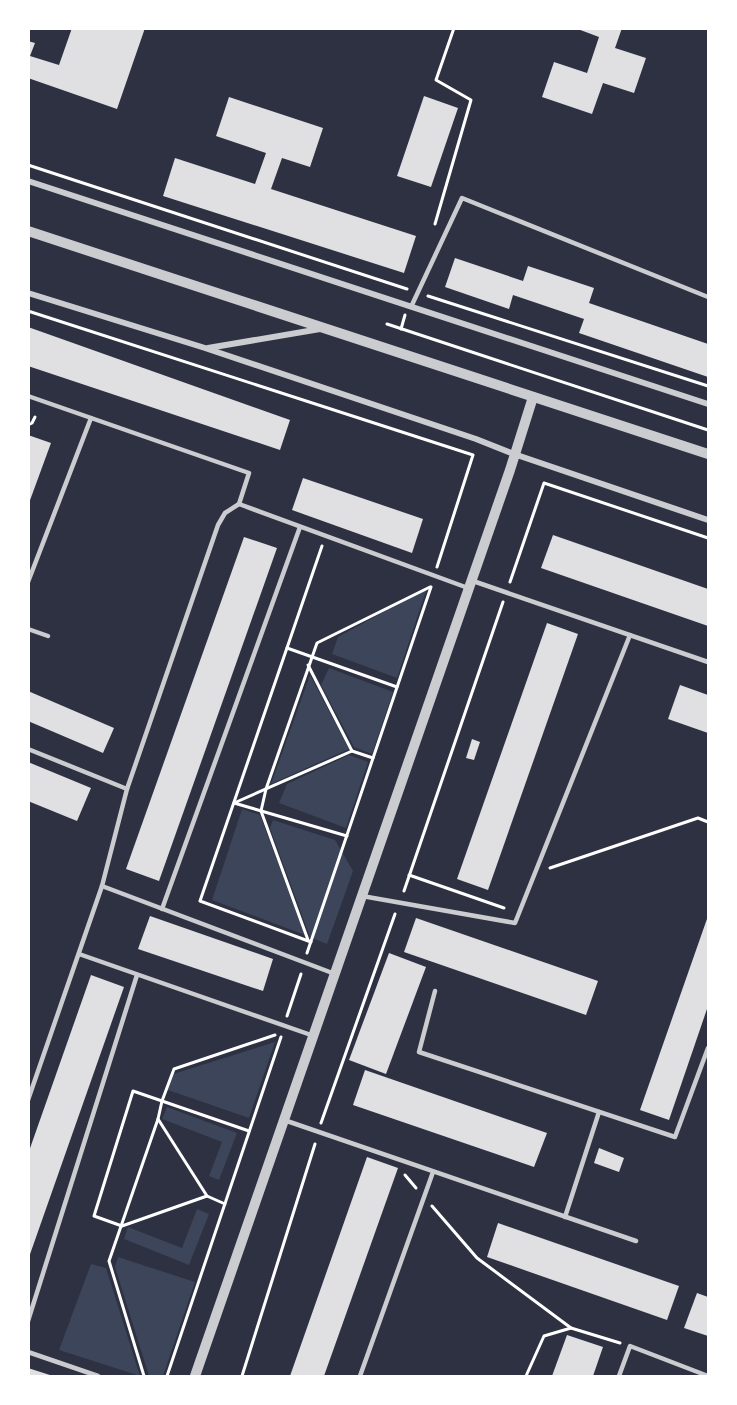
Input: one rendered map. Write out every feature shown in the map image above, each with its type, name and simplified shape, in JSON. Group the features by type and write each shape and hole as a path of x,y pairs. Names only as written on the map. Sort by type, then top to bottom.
{"street":[{"path":"28,182 708,404"},
{"path":"28,231 708,454"},
{"path":"28,293 205,348 708,520"},
{"path":"205,348 326,328"},
{"path":"195,1377 510,470 533,397"}],"lane":[{"path":"410,307 462,198 708,297"},
{"path":"28,396 249,473 239,504 225,513 218,525 127,789 102,886 28,1100"},
{"path":"28,582 91,418"},
{"path":"239,504 435,576 507,592 708,662"},
{"path":"162,909 300,526"},
{"path":"28,628 48,636"},
{"path":"362,896 515,923 630,635"},
{"path":"28,749 127,789"},
{"path":"102,886 334,974"},
{"path":"79,954 313,1036"},
{"path":"28,1321 137,975"},
{"path":"435,991 419,1052 675,1137 708,1048"},
{"path":"565,1217 599,1112"},
{"path":"284,1120 636,1241"},
{"path":"360,1377 433,1172"},
{"path":"619,1377 630,1346 708,1376"},
{"path":"28,1352 98,1377"}],"path":[{"path":"435,225 471,100 436,80 454,28"},
{"path":"28,165 708,386"},
{"path":"401,329 410,307"},
{"path":"28,311 473,455 435,576 310,941 284,1026"},
{"path":"387,324 708,430"},
{"path":"28,425 35,417"},
{"path":"242,1377 318,1132 400,902 544,483 708,538"},
{"path":"310,941 200,901 326,536"},
{"path":"310,941 261,811 266,789 311,656 317,643 431,586"},
{"path":"287,648 397,687"},
{"path":"308,665 352,751"},
{"path":"234,803 352,751 373,758"},
{"path":"234,803 347,836"},
{"path":"535,873 698,818 708,822"},
{"path":"409,875 509,910"},
{"path":"144,1377 109,1261 174,1069 282,1033 167,1377"},
{"path":"207,1196 122,1226 94,1216 133,1091 249,1131"},
{"path":"158,1119 207,1196 225,1204"},
{"path":"389,1156 477,1258 571,1328 630,1346"},
{"path":"526,1377 544,1336 571,1328"}],"shaded area":[{"path":"427,588 397,678 332,654 338,637"},
{"path":"329,668 393,692 372,754 354,747 321,685"},
{"path":"310,675 349,749 271,784"},
{"path":"349,755 368,762 346,828 279,803 287,784"},
{"path":"242,809 260,815 305,935 212,900"},
{"path":"273,820 335,840 353,871 327,944 310,937 270,828"},
{"path":"275,1042 249,1118 165,1089 170,1075"},
{"path":"167,1107 237,1133 219,1180 209,1176 222,1142 162,1119"},
{"path":"197,1209 209,1214 189,1265 124,1239 128,1227 182,1248"},
{"path":"118,1257 195,1282 163,1376 149,1376 115,1267"},
{"path":"91,1264 106,1268 140,1376 59,1350"}],"building":[{"path":"72,28 145,28 117,109 28,78 28,41 35,43 30,56 59,65"},
{"path":"575,28 622,28 615,48 646,58 634,93 603,83 592,114 542,97 554,62 587,73 599,37"},
{"path":"424,96 458,108 431,187 397,176"},
{"path":"229,97 323,128 310,167 282,158 271,189 416,236 404,273 163,196 175,158 255,184 266,153 216,136"},
{"path":"455,258 523,281 528,266 594,288 589,303 708,344 708,377 579,333 584,319 513,295 509,309 445,287"},
{"path":"28,327 290,420 280,450 28,366"},
{"path":"28,435 51,443 29,503 28,503"},
{"path":"303,478 423,519 412,553 292,510"},
{"path":"553,535 708,589 708,626 541,568"},
{"path":"244,537 277,548 159,881 126,869"},
{"path":"547,623 578,634 488,890 457,879"},
{"path":"680,685 708,695 708,733 668,719"},
{"path":"28,691 114,728 103,753 28,721"},
{"path":"472,739 480,742 474,760 466,758"},
{"path":"28,762 91,788 77,821 28,801"},
{"path":"150,916 273,959 263,991 138,949"},
{"path":"708,916 708,1006 669,1120 640,1110"},
{"path":"416,918 598,981 586,1015 404,952"},
{"path":"389,953 426,967 386,1074 349,1060"},
{"path":"91,975 124,987 28,1260 28,1154"},
{"path":"365,1070 547,1133 534,1167 353,1105"},
{"path":"599,1148 624,1158 619,1172 594,1163"},
{"path":"367,1157 398,1168 324,1376 290,1376"},
{"path":"498,1223 679,1286 667,1320 487,1257"},
{"path":"697,1293 708,1297 708,1336 684,1328"},
{"path":"567,1335 603,1347 593,1376 552,1376"},
{"path":"28,1368 53,1376 28,1376"}]}
